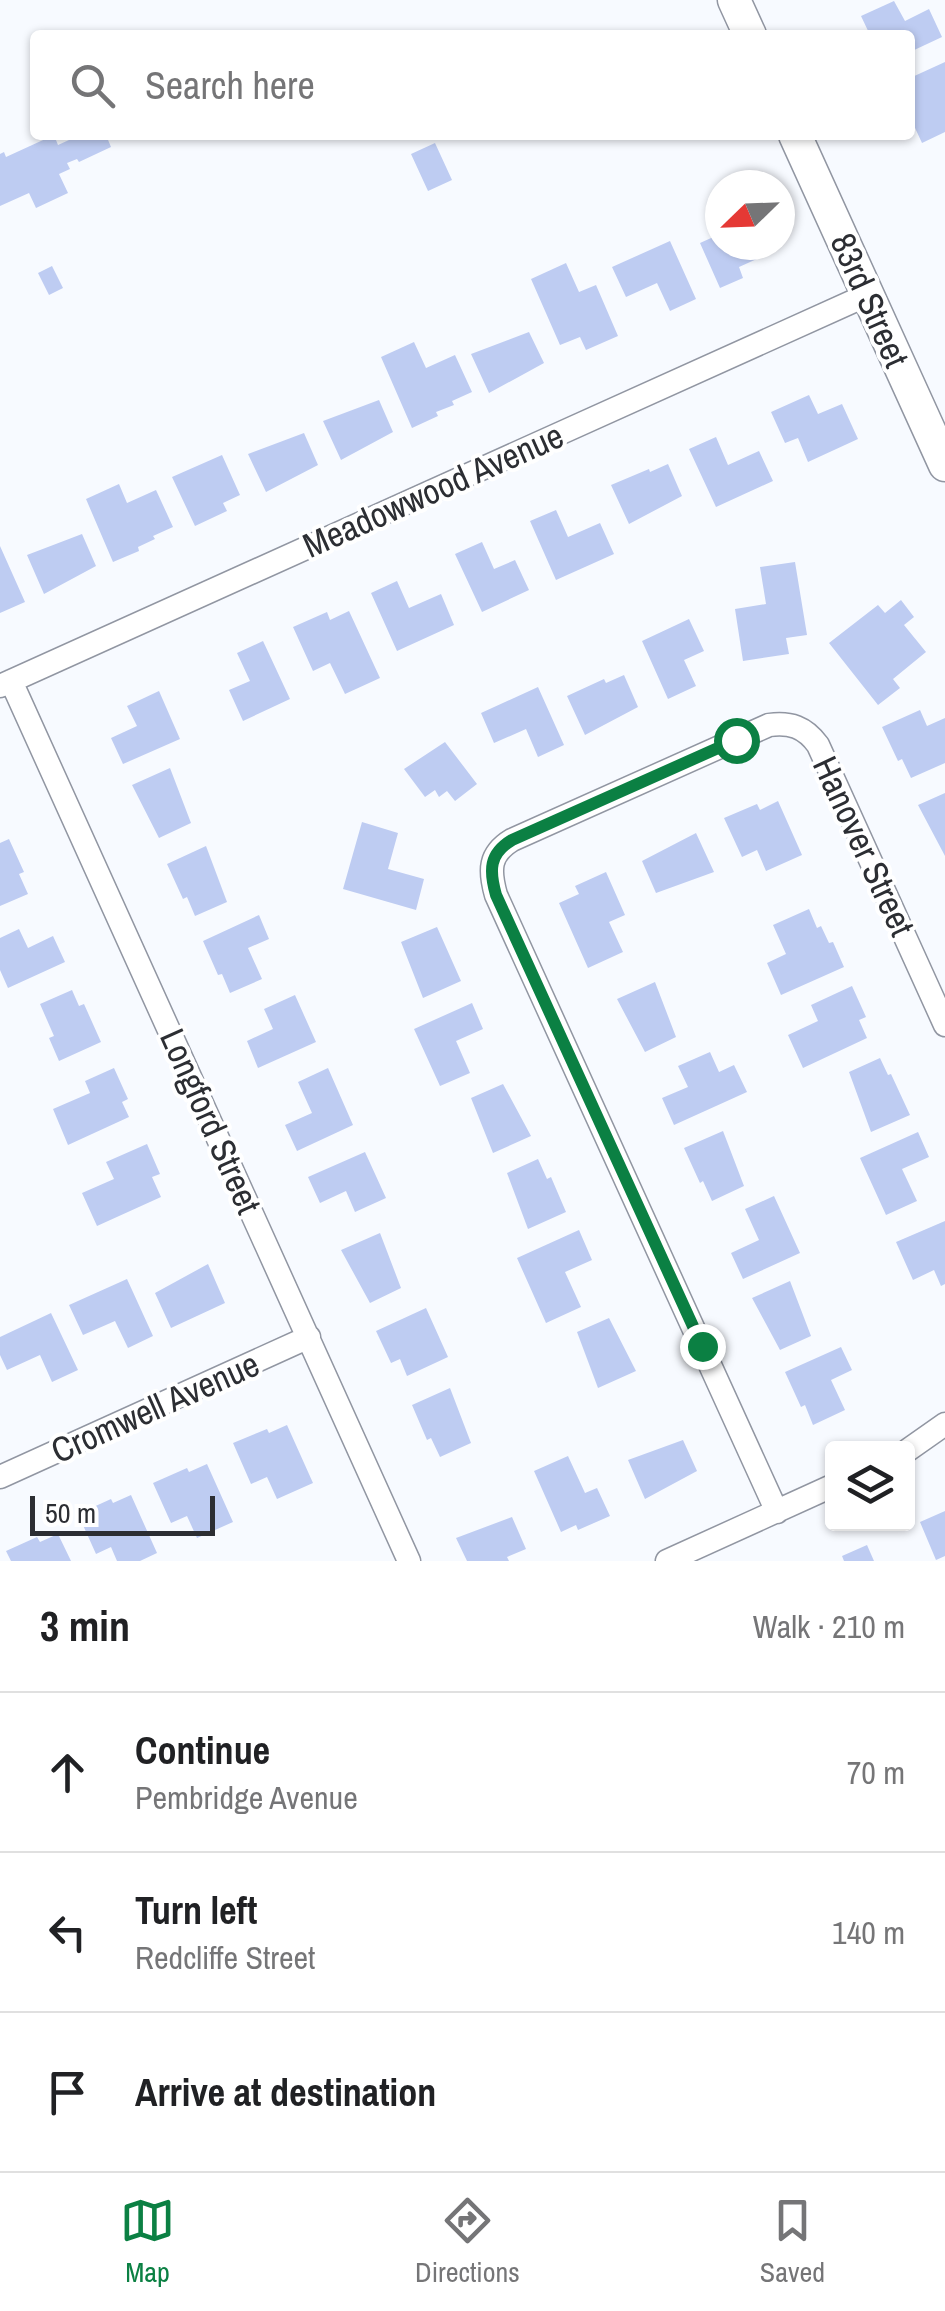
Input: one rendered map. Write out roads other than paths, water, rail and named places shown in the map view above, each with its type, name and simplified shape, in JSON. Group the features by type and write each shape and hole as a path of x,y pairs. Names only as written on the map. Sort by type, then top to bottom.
{"main road":[{"path":"734,0 748,30"},
{"name":"83rd Street","path":"797,140 945,464"}],"street":[{"name":"Meadowwood Avenue","path":"6,684 867,294"},
{"name":"Longford Street","path":"6,684 409,1561"},
{"name":"Hanover Street","path":"776,1512 496,895 491,878 492,859 500,847 512,840 768,725 801,728 818,745 945,1024"},
{"name":"Cromwell Avenue","path":"0,1477 309,1337"},
{"path":"915,1445 945,1424"},
{"path":"667,1561 825,1489"}]}
